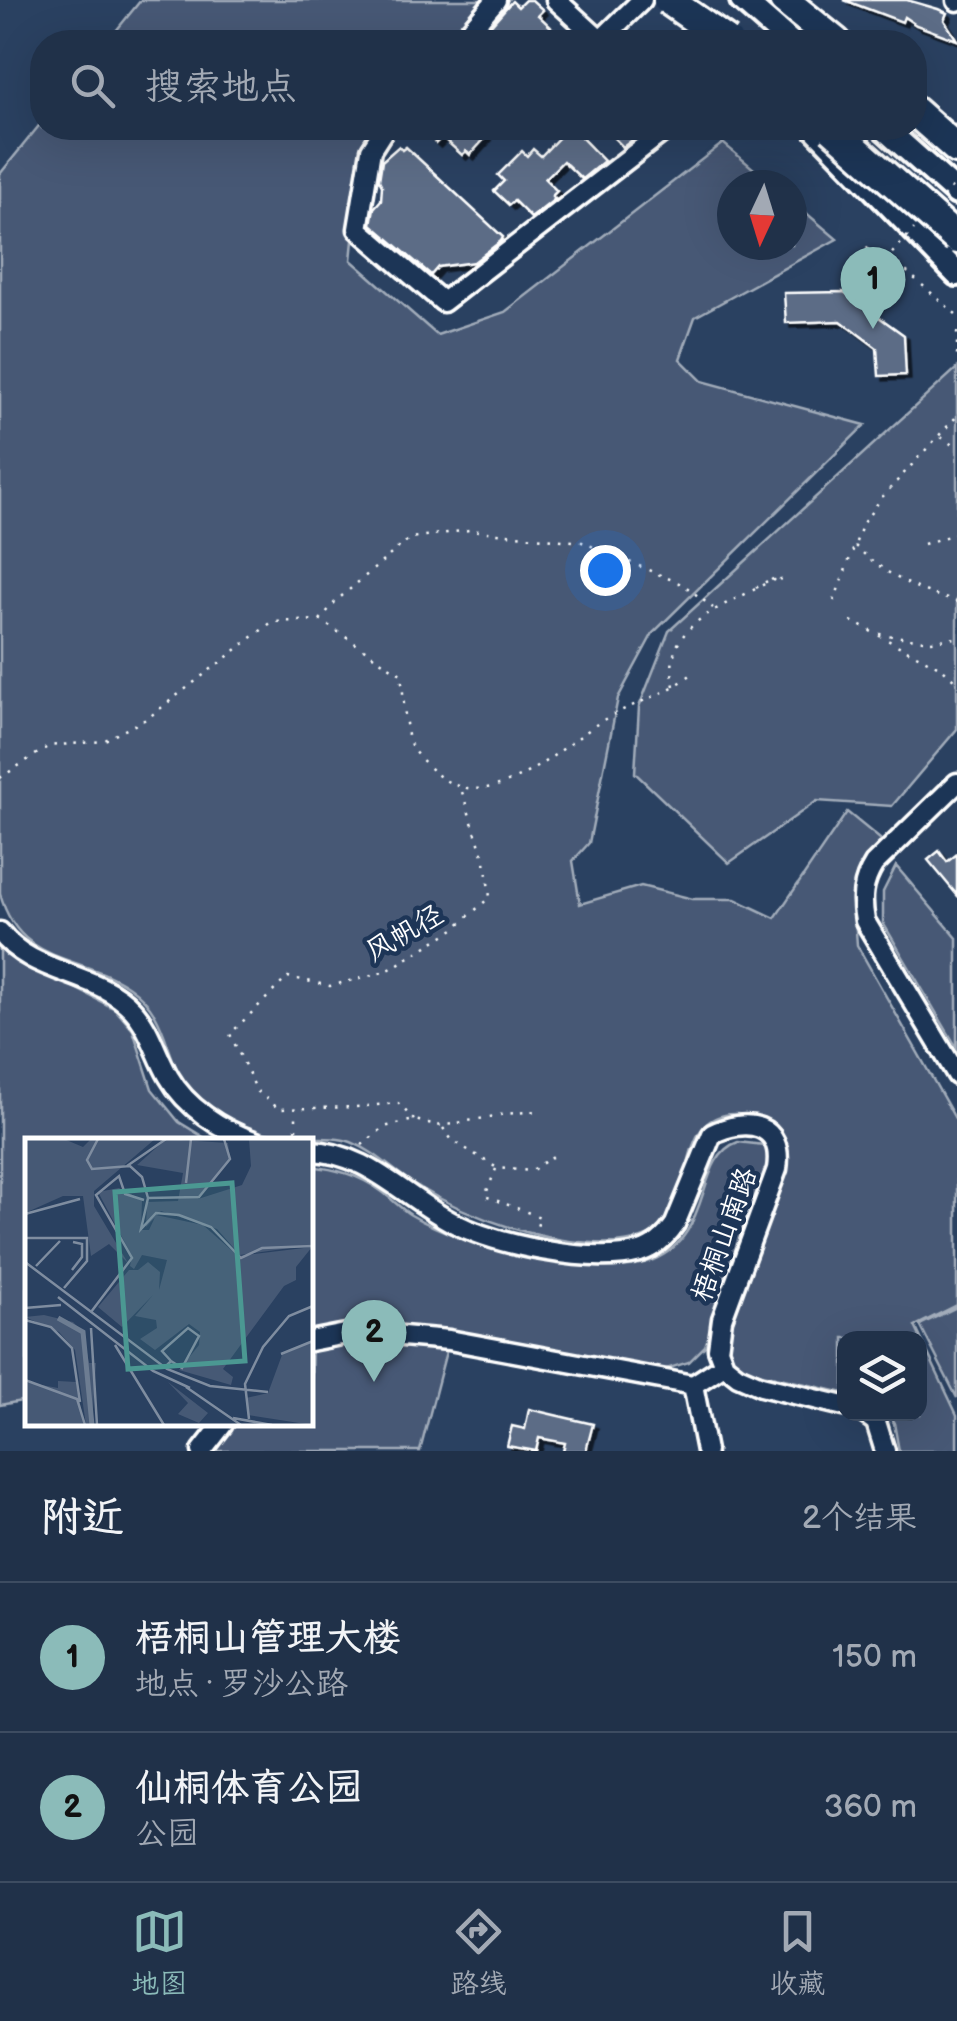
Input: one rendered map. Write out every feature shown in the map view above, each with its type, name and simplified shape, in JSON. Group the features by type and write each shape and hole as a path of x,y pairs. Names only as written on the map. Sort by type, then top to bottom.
{"highway":[{"path":"668,0 712,30"},
{"path":"784,0 821,30"},
{"path":"927,122 957,149"},
{"path":"846,140 957,239"}],"main road":[{"path":"686,0 717,30"},
{"path":"742,0 776,30"},
{"path":"826,140 957,274"},
{"path":"898,140 957,192"}],"street":[{"path":"470,30 496,0"},
{"path":"556,0 588,30"},
{"path":"613,30 642,0"},
{"path":"377,140 371,150 358,229 443,302 652,140"},
{"path":"957,783 874,864 864,880 862,902 865,922 957,1076"},
{"path":"0,932 20,952 112,993 131,1008 183,1096 221,1126 247,1138"},
{"name":"梧桐山南路","path":"312,1151 353,1159 456,1224 531,1246 618,1254 640,1252 656,1244 675,1224 712,1134 738,1124 765,1130 775,1140 779,1154 777,1169 722,1319 718,1349 724,1365"},
{"path":"312,1342 356,1332 449,1340 693,1384 724,1365 761,1386 837,1404"},
{"path":"693,1384 706,1451"},
{"path":"875,1421 885,1451"},
{"path":"202,1451 221,1426"}],"path":[{"path":"884,264 893,260 957,315"},
{"path":"957,332 957,356"},
{"path":"834,601 863,523 957,416"},
{"path":"940,436 957,448"},
{"path":"320,620 336,601 410,538 469,530 582,542 672,579 713,608"},
{"path":"924,544 957,533"},
{"path":"854,546 884,572 918,590 957,602"},
{"path":"674,686 670,671 691,626 713,608 724,607 777,576 781,580"},
{"path":"746,594 772,578 775,581"},
{"path":"0,778 49,746 103,742 148,718 272,622 320,620 402,674 411,748 438,777 462,790 482,790 508,782 559,754 602,721 694,672"},
{"path":"852,620 942,669 957,682"},
{"path":"875,634 930,641 957,638"},
{"name":"风帆径","path":"296,1109 279,1109 257,1091 230,1034 288,977 330,986 387,972 454,929 490,896 484,861 462,790"},
{"path":"296,1138 296,1109 398,1103 414,1120"},
{"path":"353,1159 365,1140 374,1134 414,1120 442,1126 536,1111"},
{"path":"442,1126 452,1140 497,1168 531,1171 558,1152"},
{"path":"497,1168 484,1196 540,1217 531,1246"}],"shaded area":[{"path":"141,0 508,0 479,30 117,30"},
{"path":"30,137 30,140 375,140 362,154 351,260 437,335 505,312 723,143 755,170 717,170 717,260 799,260 695,317 680,359 702,381 865,425 653,633 618,698 589,843 573,861 580,904 641,886 693,899 735,899 775,918 847,812 880,839 885,859 855,917 857,945 957,1122 957,1305 915,1326 917,1331 837,1331 837,1391 741,1369 727,1351 728,1331 784,1176 782,1137 762,1121 737,1114 718,1117 705,1125 691,1153 677,1205 670,1219 653,1234 616,1243 591,1243 511,1228 436,1196 351,1142 270,1134 217,1112 184,1082 161,1026 143,999 110,976 36,946 9,917 0,894 0,174"},
{"path":"807,214 837,239 807,255"},
{"path":"957,368 957,729 892,806 817,801 729,863 635,773 639,707 669,631"},
{"path":"896,866 957,938 957,1048 883,923 883,892"},
{"path":"0,944 14,956 115,1009 133,1030 152,1089 179,1122 205,1138 25,1138 25,1400 0,1405"},
{"path":"738,1142 764,1145 771,1155 768,1177 705,1346 689,1362 660,1371 442,1333 365,1324 312,1333 312,1166 356,1177 434,1227 495,1249 565,1264 628,1266 653,1260 686,1233 724,1150"},
{"path":"957,1307 957,1398 927,1339 927,1331 920,1325"},
{"path":"312,1340 449,1340 420,1451 202,1451 221,1426 312,1426"},
{"path":"927,1351 957,1415 957,1451 899,1451 894,1423 927,1421"}],"building":[{"path":"525,0 532,0 543,10 538,15 554,30 494,30 490,26 512,1 518,7"},
{"path":"844,0 907,0 938,9 947,13 944,20 957,40 904,17 902,22"},
{"path":"445,140 483,140 470,155 466,151 462,155"},
{"path":"556,140 584,140 604,161 582,179 563,161 545,179 557,191 552,196 555,199 531,218 514,201 509,205 494,191 504,181 498,175 522,151 527,156 533,149 541,156"},
{"path":"399,146 402,150 406,147 503,237 501,241 474,262 438,267 431,275 371,224 374,208 381,200 382,161"},
{"path":"844,292 904,335 906,375 879,376 877,348 841,321 786,323 784,293"},
{"path":"939,851 947,862 957,854 957,895 928,860"},
{"path":"529,1409 593,1424 586,1451 563,1451 565,1443 539,1438 536,1451 507,1446 512,1426 525,1429"}],"place":[{"name":"梧桐山管理大楼","path":"873,329"},
{"name":"仙桐体育公园","path":"374,1382"}]}
